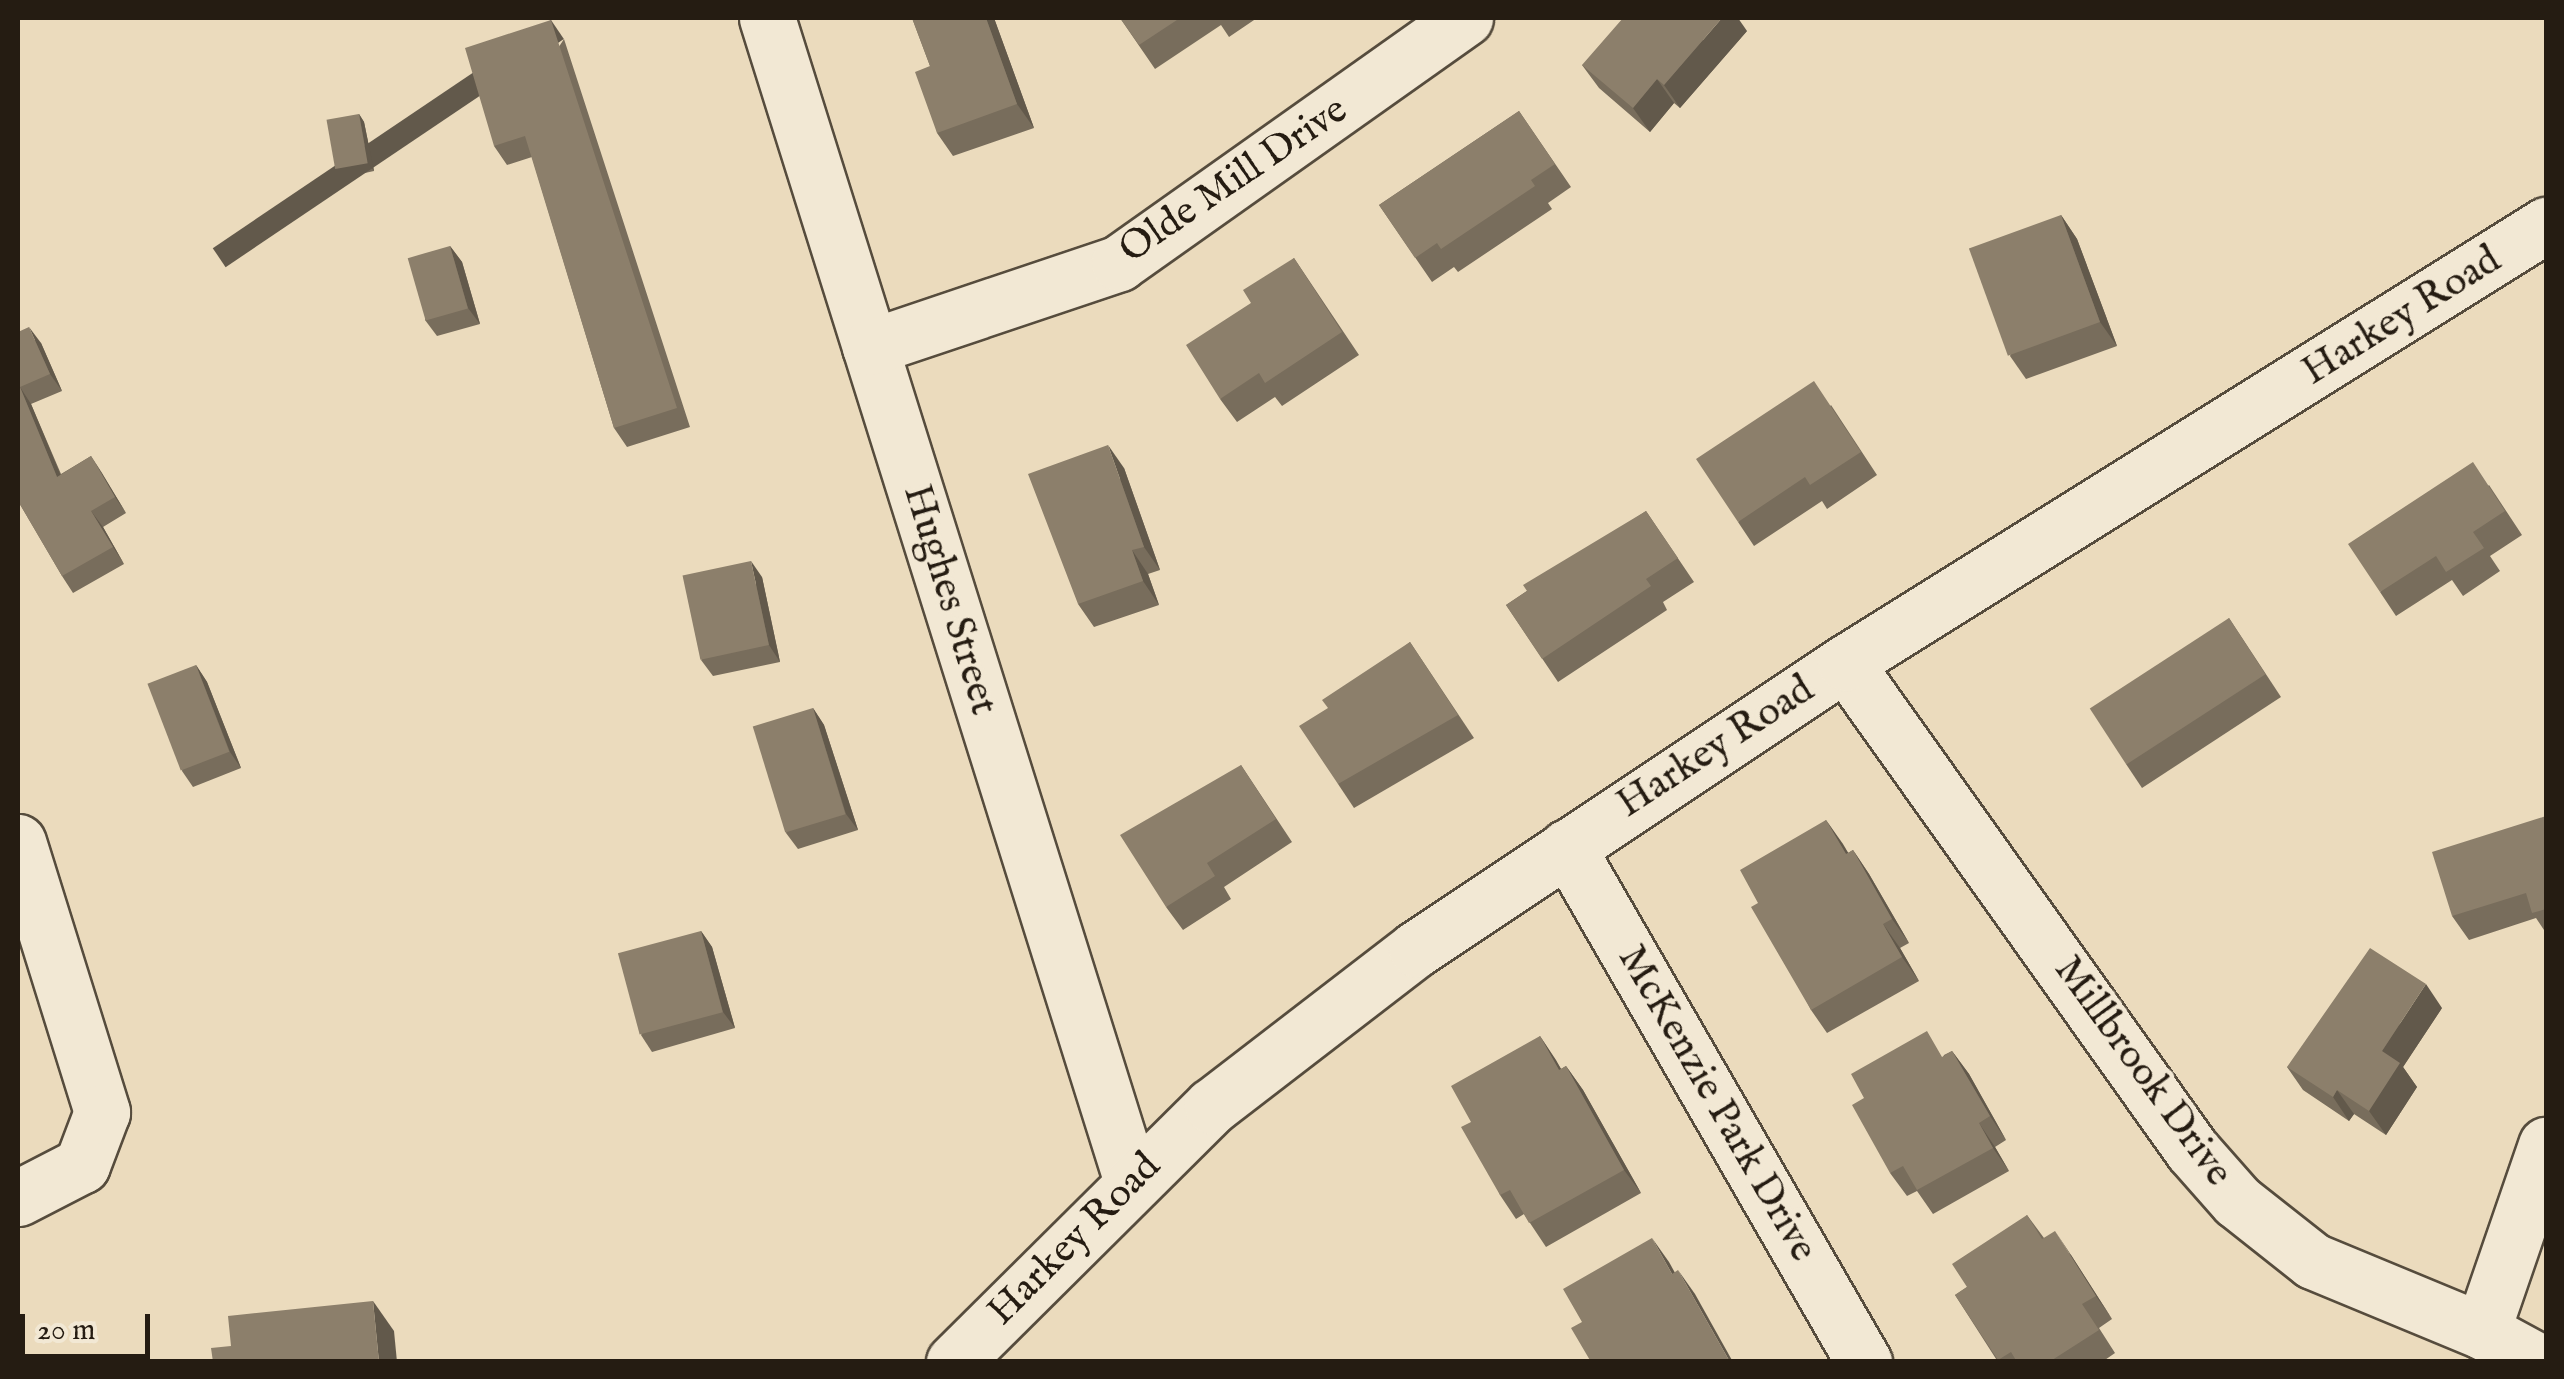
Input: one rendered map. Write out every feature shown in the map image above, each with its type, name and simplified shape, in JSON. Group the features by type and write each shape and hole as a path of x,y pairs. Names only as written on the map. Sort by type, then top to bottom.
{"street":[{"name":"Hughes Street","path":"766,18 1132,1182"},
{"name":"Olde Mill Drive","path":"870,347 1119,264 1465,18"},
{"name":"Harkey Road","path":"954,1362 1132,1182 1310,1027 1567,847 1845,663 2546,225"},
{"name":"Millbrook Drive","path":"1845,663 2192,1150 2237,1201 2313,1261 2482,1331 2539,1362"},
{"path":"18,842 102,1112 82,1165 18,1198"},
{"name":"McKenzie Park Drive","path":"1567,847 1864,1362"},
{"path":"2482,1331 2546,1145"}],"building":[{"path":"912,18 986,18 1017,104 937,133 915,72 930,66"},
{"path":"1120,18 1180,18 1139,45"},
{"path":"1623,18 1722,18 1664,85 1657,79 1633,108 1582,65"},
{"path":"551,20 677,408 614,428 525,136 494,146 465,48"},
{"path":"1519,111 1555,164 1531,180 1535,186 1441,249 1437,243 1415,258 1379,205"},
{"path":"359,114 368,163 335,169 327,120"},
{"path":"2061,215 2100,322 2008,356 1969,249"},
{"path":"450,246 468,308 426,321 408,258"},
{"path":"1294,258 1342,332 1265,383 1259,373 1220,399 1186,345 1251,303 1243,290"},
{"path":"29,327 50,374 20,387 57,477 91,456 115,497 91,511 113,547 62,576 18,501 18,332"},
{"path":"1814,381 1861,452 1810,485 1805,477 1738,522 1696,459"},
{"path":"1108,445 1144,547 1132,550 1143,581 1078,604 1028,474"},
{"path":"2473,462 2505,511 2473,532 2484,548 2446,572 2436,556 2380,592 2348,544"},
{"path":"1646,511 1678,558 1646,579 1651,586 1542,659 1506,605 1527,591 1523,585"},
{"path":"751,561 769,645 700,660 683,576"},
{"path":"2229,618 2265,674 2126,765 2090,708"},
{"path":"1410,642 1458,715 1338,784 1299,726 1328,708 1322,700"},
{"path":"196,665 229,752 181,770 147,684"},
{"path":"813,708 845,814 785,833 753,726"},
{"path":"1241,765 1276,819 1207,863 1215,876 1166,907 1120,835"},
{"path":"2546,816 2546,909 2532,913 2526,893 2452,916 2432,852"},
{"path":"1826,820 1846,854 1853,850 1892,919 1883,924 1902,957 1811,1010 1751,907 1758,903 1740,870"},
{"path":"701,931 723,1012 640,1034 618,953"},
{"path":"2370,948 2426,984 2382,1051 2400,1063 2369,1111 2337,1090 2333,1097 2287,1067"},
{"path":"1927,1031 1942,1057 1952,1051 1990,1116 1979,1123 1993,1148 1917,1190 1903,1166 1890,1173 1852,1105 1864,1098 1851,1074"},
{"path":"1540,1036 1559,1070 1566,1066 1624,1170 1529,1223 1510,1190 1500,1195 1461,1127 1471,1122 1451,1086"},
{"path":"2027,1215 2042,1239 2055,1231 2096,1296 2082,1304 2099,1330 2049,1362 2017,1362 2011,1352 1998,1360 1955,1295 1967,1287 1952,1264"},
{"path":"1652,1238 1672,1274 1678,1270 1730,1362 1591,1362 1571,1328 1582,1322 1563,1289"},
{"path":"373,1301 379,1362 213,1362 211,1348 231,1346 228,1316"}]}
